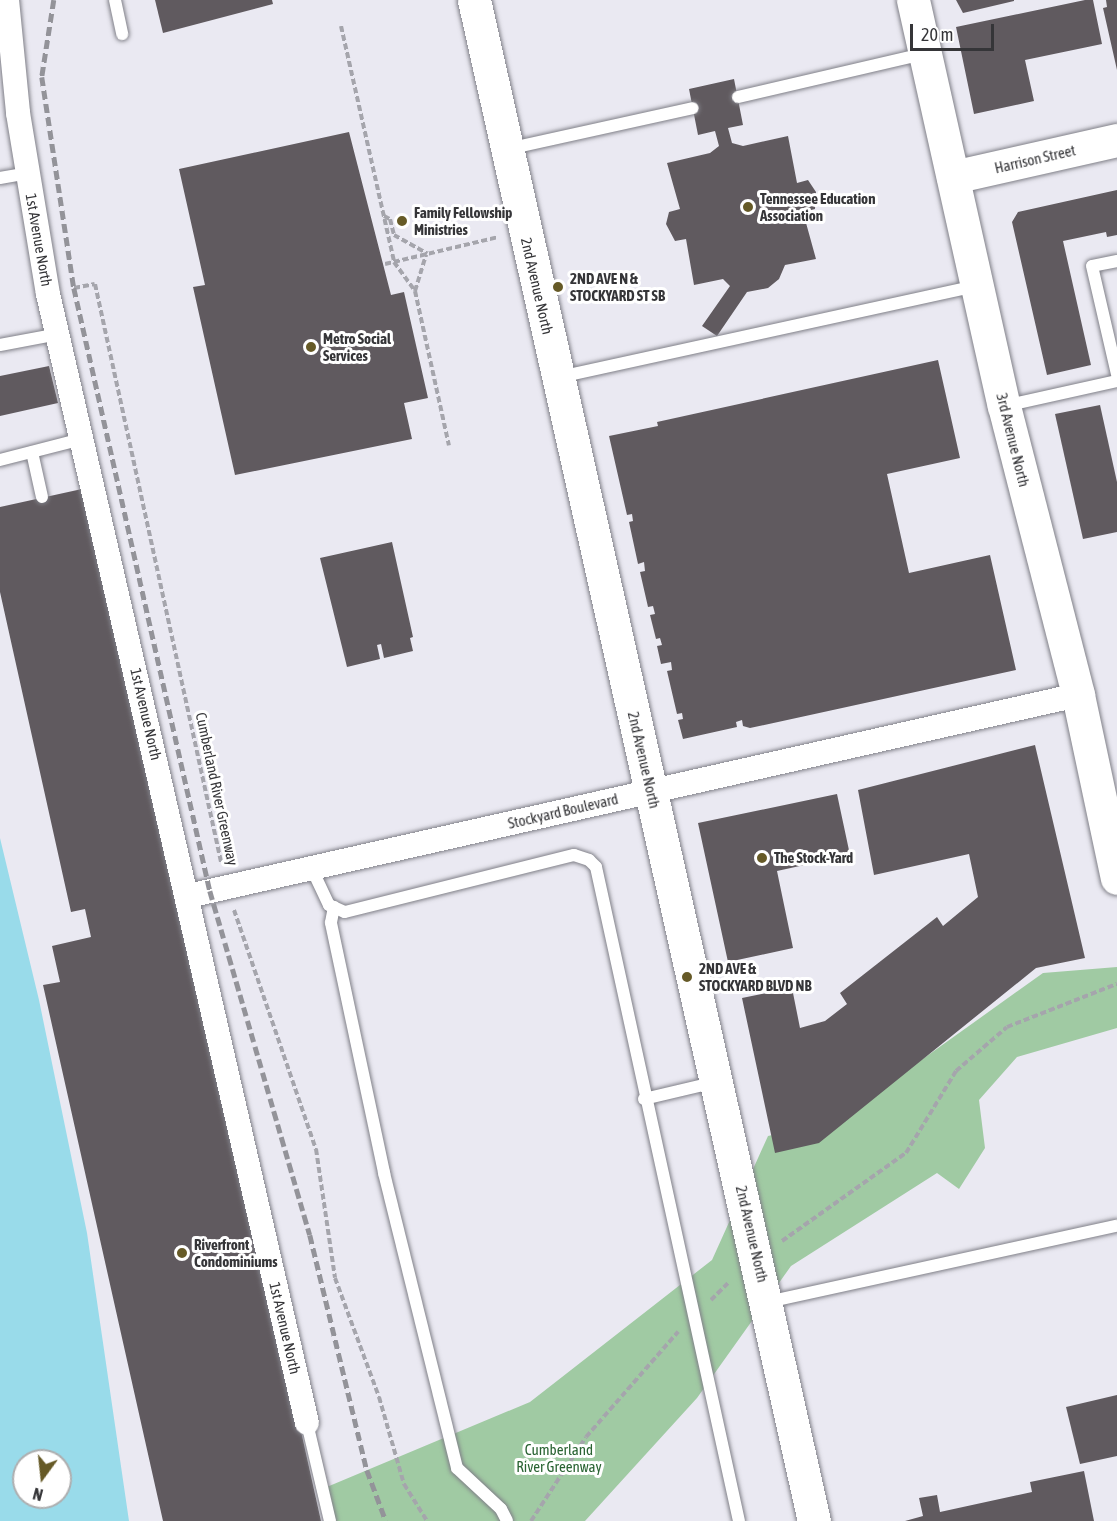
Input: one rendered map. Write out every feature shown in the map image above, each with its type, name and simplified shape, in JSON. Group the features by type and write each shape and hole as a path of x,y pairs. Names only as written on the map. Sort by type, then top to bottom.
{"street":[{"name":"1st Avenue North","path":"7,0 27,173 48,294 188,896 307,1424"},
{"name":"2nd Avenue North","path":"474,0 767,1302 814,1521"},
{"name":"3rd Avenue North","path":"913,0 1004,406 1078,695 1117,878"},
{"name":"Harrison Street","path":"953,177 1117,140"},
{"name":"Stockyard Boulevard","path":"188,896 226,885 1078,695"}],"lane":[{"path":"115,0 122,34"},
{"path":"738,97 925,53"},
{"path":"506,150 693,108"},
{"path":"0,178 27,173"},
{"path":"1117,261 1092,266 1117,374"},
{"path":"558,377 976,285"},
{"path":"0,345 58,334"},
{"path":"1004,406 1117,381"},
{"path":"0,460 82,439"},
{"path":"32,452 42,497"},
{"path":"311,867 328,905 345,912 574,855 589,860 596,867 644,1099 739,1521"},
{"path":"334,907 331,923 379,1150 456,1468 501,1509 507,1521"},
{"path":"644,1099 717,1082"},
{"path":"767,1302 1117,1226"},
{"path":"307,1424 330,1521"}],"path":[{"path":"341,26 394,262 415,291 450,445"},
{"path":"383,216 390,219 393,235 427,254"},
{"path":"385,264 525,231"},
{"path":"415,291 427,254"},
{"name":"Cumberland River Greenway","path":"48,294 95,284 226,885 316,1149 335,1278 378,1397 404,1484 427,1521"},
{"path":"531,1521 586,1437 693,1317 756,1255 795,1234 906,1154 956,1071 1007,1027 1117,984"}],"green space":[{"name":"Cumberland River Greenway","path":"1117,967 1117,1028 1017,1057 979,1100 985,1148 959,1189 937,1173 791,1266 697,1398 585,1521 330,1521 322,1489 530,1402 712,1260 768,1136 836,1121 1043,973"}],"water":[{"path":"0,838 39,1000 87,1233 129,1521 0,1521"}],"building":[{"path":"155,0 272,0 273,4 163,33"},
{"path":"956,0 1014,0 1014,1 963,13"},
{"path":"1093,0 1102,44 1025,60 1034,101 974,114 956,27"},
{"path":"1106,0 1117,0 1117,70 1103,8 1107,7"},
{"name":"Tennessee Education Association","path":"734,79 743,125 728,128 732,143 743,146 788,136 797,183 808,180 816,192 815,209 803,212 816,259 785,265 779,279 768,288 747,292 717,336 702,326 730,286 723,279 694,285 686,239 675,241 666,224 669,212 680,209 667,163 710,153 719,146 715,131 698,135 689,89"},
{"name":"Metro Social Services","path":"349,132 391,295 404,292 428,398 404,403 412,439 235,475 193,287 205,285 179,169"},
{"path":"1117,190 1117,235 1107,237 1106,232 1063,241 1091,365 1047,375 1012,222 1018,212"},
{"path":"938,360 960,458 887,474 909,573 990,555 1016,670 750,728 743,726 742,720 736,722 737,727 683,739 678,720 683,719 682,713 677,714 667,671 672,670 671,662 661,664 657,646 662,645 660,638 656,639 650,615 655,614 653,606 648,607 640,572 645,571 644,562 638,564 629,522 633,521 632,514 627,515 609,436 658,426 657,422"},
{"path":"49,366 58,403 0,416 0,376"},
{"path":"1100,405 1117,482 1117,532 1083,539 1055,414"},
{"name":"Riverfront Condominiums","path":"91,487 321,1521 163,1521 43,985 60,982 52,946 91,937 85,909 71,912 0,592 0,507"},
{"path":"392,542 413,637 410,638 413,651 384,658 381,644 377,645 380,659 347,667 320,558"},
{"path":"1035,745 1085,958 1036,968 819,1143 775,1153 742,998 792,988 800,1028 825,1021 847,1004 840,993 937,917 943,926 978,897 969,854 874,875 858,790"},
{"path":"837,794 850,855 777,871 793,948 728,962 698,823"},
{"path":"1117,1395 1117,1456 1080,1464 1066,1407"},
{"path":"1084,1471 1094,1521 905,1521 923,1516 919,1498 937,1495 940,1512 1032,1492 1030,1482"}],"railway":[{"path":"54,0 42,77 74,288 210,891 310,1235 367,1470 386,1521"}],"place":[{"name":"Tennessee Education Association","path":"748,207"},
{"name":"Family Fellowship Ministries","path":"402,221"},
{"name":"2ND AVE N & STOCKYARD ST SB","path":"558,287"},
{"name":"Metro Social Services","path":"311,347"},
{"name":"The Stock-Yard","path":"762,858"},
{"name":"2ND AVE & STOCKYARD BLVD NB","path":"687,977"},
{"name":"Riverfront Condominiums","path":"182,1253"}]}
